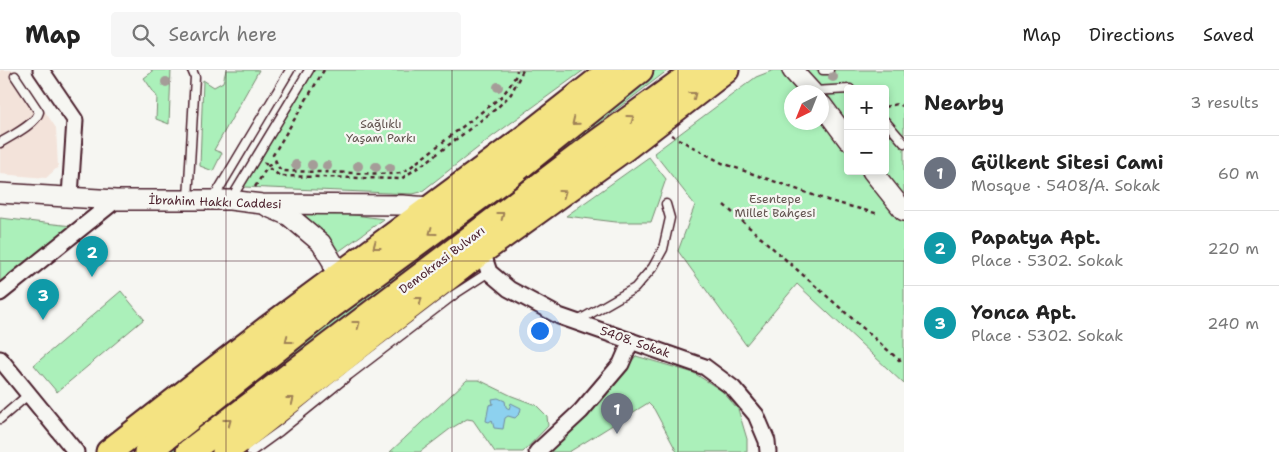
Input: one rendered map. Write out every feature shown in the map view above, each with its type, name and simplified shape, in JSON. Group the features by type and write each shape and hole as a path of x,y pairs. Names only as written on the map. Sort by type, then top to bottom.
{"highway":[{"path":"109,452 336,276 522,140 611,70"},
{"path":"147,452 327,309 509,175 640,70"},
{"name":"Demokrasi Bulvarı","path":"189,452 587,150 697,70"},
{"path":"225,452 390,322 486,261 725,70"}],"street":[{"path":"41,70 74,120 70,196"},
{"path":"803,84 844,135"},
{"path":"875,175 904,211"},
{"name":"İbrahim Hakkı Caddesi","path":"0,194 70,196 116,200 430,207"},
{"path":"0,293 116,200"},
{"path":"247,202 289,216 313,235 321,243 332,261 336,276"},
{"name":"5408. Sokak","path":"486,261 509,289 559,316 705,366 734,388 756,415 767,441 768,452"},
{"path":"537,452 581,411 621,364 631,341"},
{"path":"0,359 76,452"}],"lane":[{"path":"188,201 195,77 192,70"},
{"path":"212,201 290,70"},
{"path":"247,202 259,151 309,70"},
{"path":"823,70 829,70"},
{"path":"0,143 34,121 39,115 39,112 15,76"},
{"path":"803,84 844,88"},
{"path":"889,126 904,143"},
{"path":"576,322 635,288 653,267 663,249 670,218 666,204"},
{"path":"251,452 455,294 486,261"},
{"path":"0,418 29,394"}],"path":[{"path":"324,70 275,150 273,155 275,162 278,168 283,171 401,173 502,96 516,77 517,70"},
{"path":"265,158 264,162 280,176 401,179 497,108 511,94 523,70"},
{"path":"889,106 897,104 904,106"},
{"path":"667,133 722,163 830,201 879,214"},
{"path":"247,202 268,166 275,162"},
{"path":"724,205 899,360 904,359"}],"shaded area":[{"path":"0,70 17,70 56,128 58,167 46,178 0,174"}],"green space":[{"path":"151,70 171,70 169,124 156,119 157,97 144,78 152,72"},
{"path":"226,70 259,70 214,150 222,153 213,171 200,166 203,80 214,87 223,82"},
{"name":"Sağlıklı Yaşam Parkı","path":"314,70 584,70 493,136 421,192 413,194 244,187"},
{"path":"650,70 668,70 587,132 482,217 267,377 173,452 158,452"},
{"name":"Esentepe Millet Bahçesi","path":"774,70 904,70 904,384 797,284 746,345 678,251 695,205 654,153 756,77"},
{"path":"649,157 666,179 651,222 616,222 566,216"},
{"path":"317,210 384,219 338,252 313,226 295,213"},
{"path":"0,218 72,226 0,283"},
{"path":"121,291 144,319 57,392 34,365"},
{"path":"636,356 694,373 722,391 738,409 747,439 747,452 677,452 654,409 648,403 569,452 545,452 604,392"},
{"path":"467,380 479,380 536,405 547,416 548,426 523,452 495,452 473,420 467,419 450,429 420,452 390,452"}],"water":[{"path":"498,398 505,401 506,407 509,409 511,403 521,408 520,413 515,418 508,416 505,418 503,429 494,428 492,420 486,421 489,405 493,404 492,399"}],"place":[{"name":"Papatya Apt.","path":"92,277"},
{"name":"Yonca Apt.","path":"43,320"},
{"name":"Gülkent Sitesi Cami","path":"617,434"}]}
